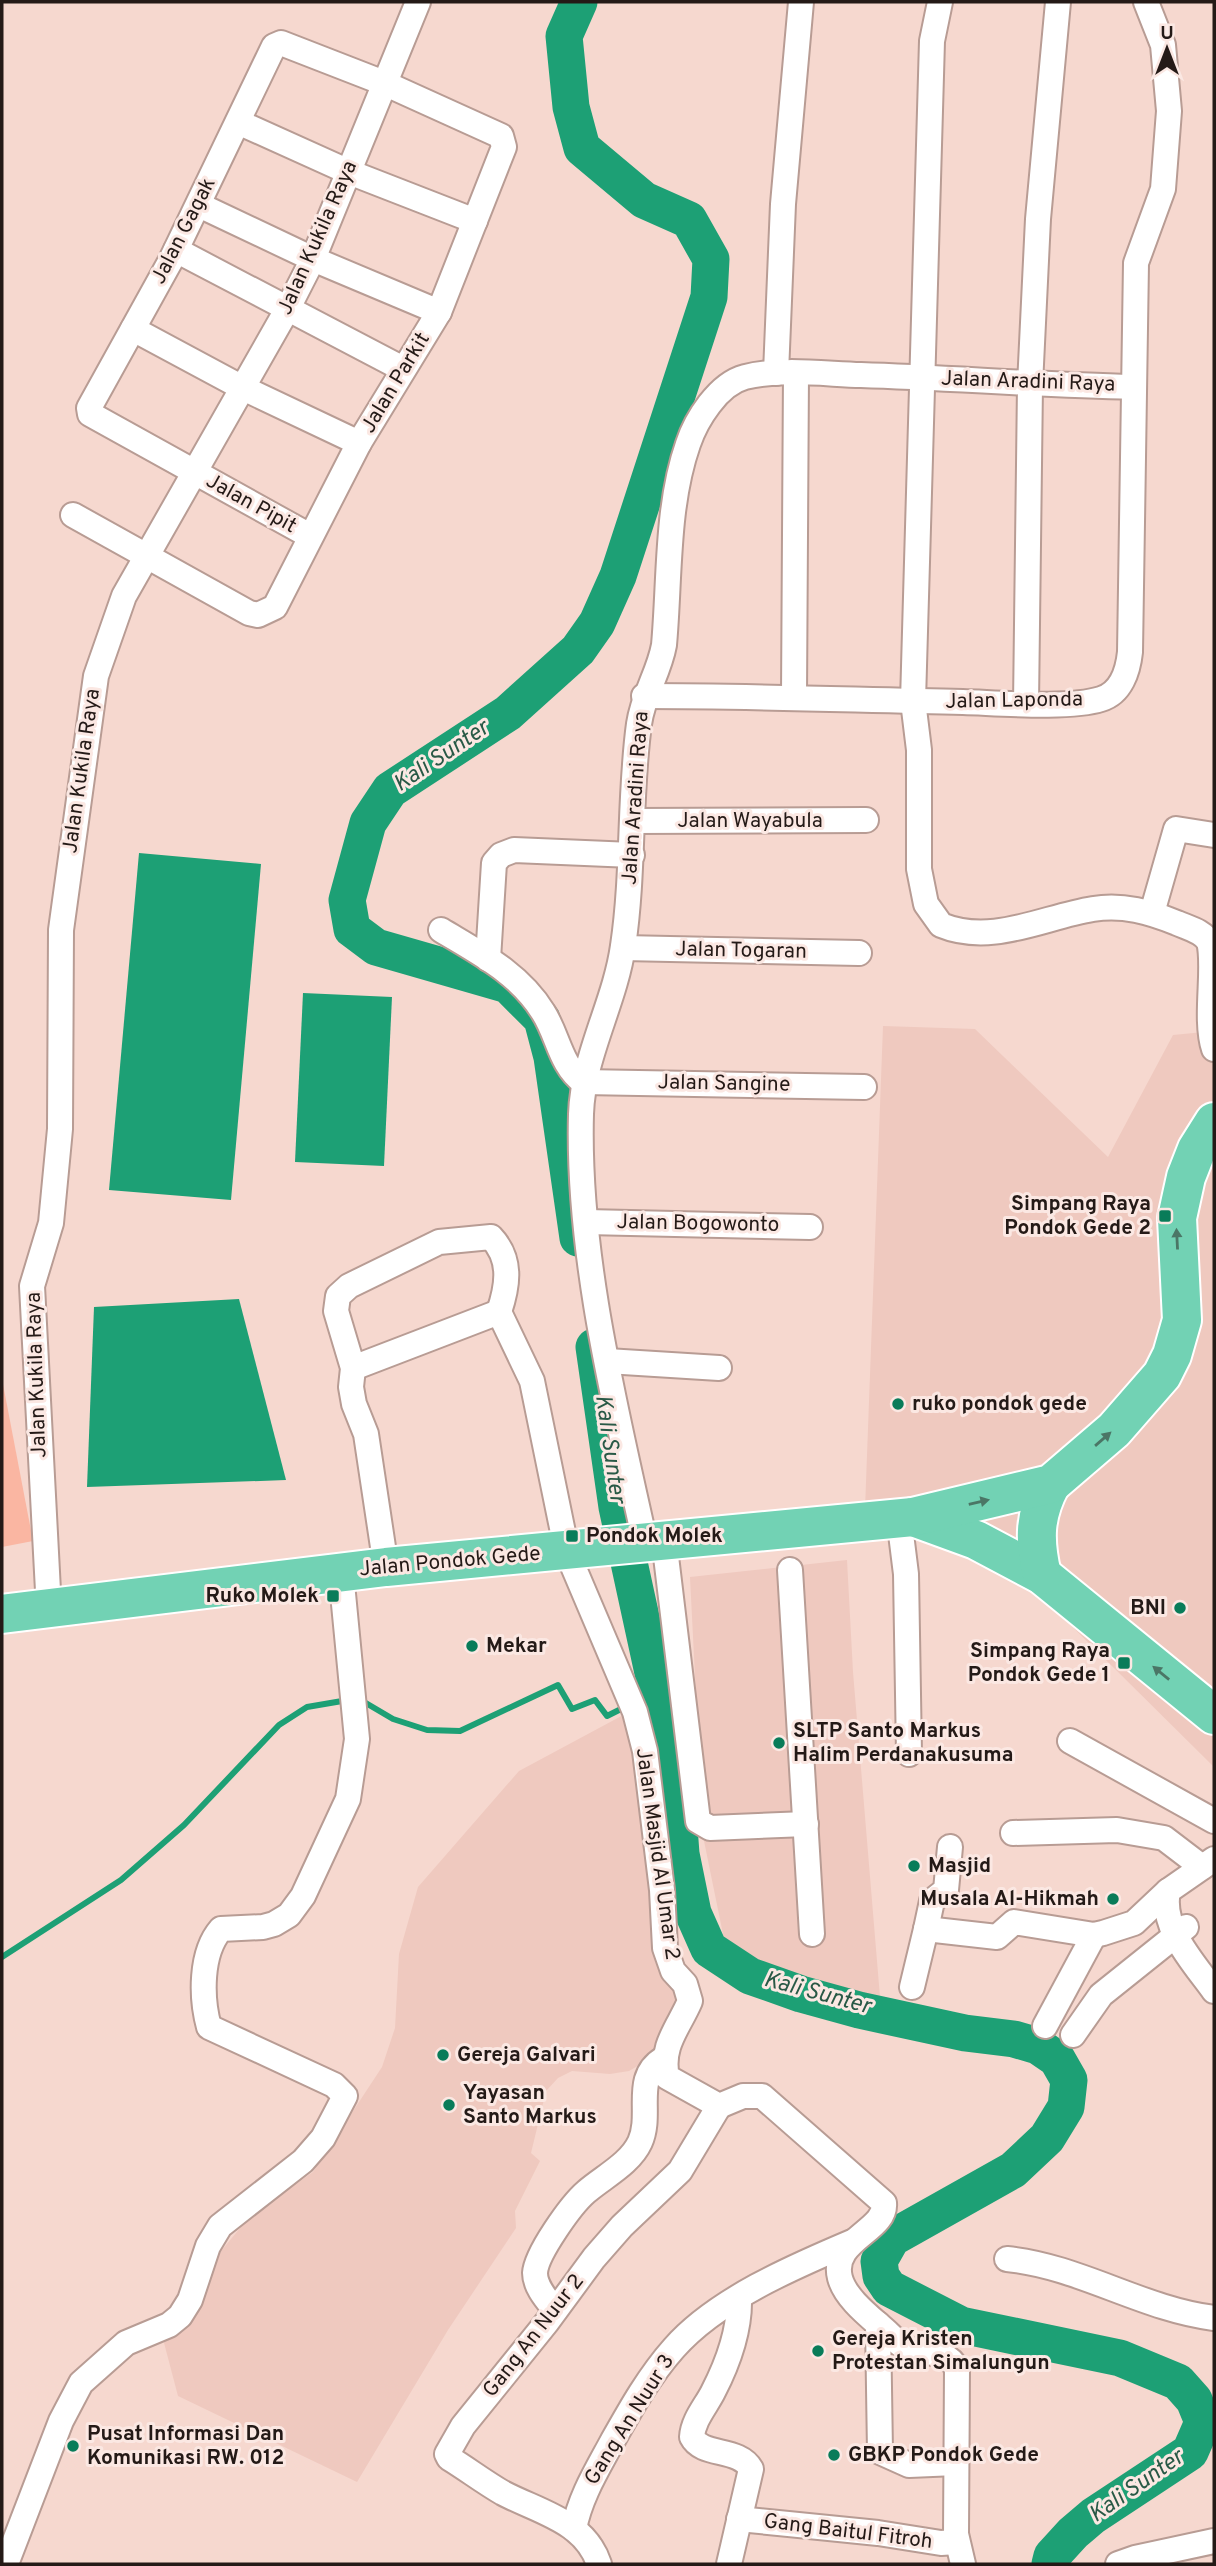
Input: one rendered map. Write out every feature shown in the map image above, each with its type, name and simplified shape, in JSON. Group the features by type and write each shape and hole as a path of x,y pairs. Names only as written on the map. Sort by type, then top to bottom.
{"main road":[{"path":"1042,1575 1035,1546 1035,1527 1040,1504 1051,1484 1114,1430 1161,1375 1172,1355 1182,1320 1177,1218 1189,1168 1214,1122"},
{"path":"906,1518 1051,1484"},
{"name":"Jalan Pondok Gede","path":"2,1614 386,1567 906,1518 976,1540 1042,1575 1214,1716"}],"street":[{"name":"Jalan Kukila Raya","path":"49,1610 32,1286 51,1223 60,1129 61,930 96,676 124,596 192,472 288,308 313,258 418,2"},
{"path":"794,696 783,204 802,2"},
{"path":"940,2 932,41 913,701 919,750 919,869 926,904 941,925 984,934 1094,909 1131,909 1152,913 1200,933 1209,941 1212,956 1210,1031 1214,1049"},
{"path":"1026,704 1030,385 1038,219 1058,2"},
{"name":"Jalan Laponda","path":"644,696 794,696 1026,704 1101,699 1114,692 1129,666 1136,263 1163,189 1168,153 1169,111 1163,46 1146,2"},
{"name":"Jalan Gagak","path":"192,472 90,414 91,401 176,250 274,46 281,43 384,83"},
{"name":"Jalan Parkit","path":"146,555 248,613 258,615 275,607 359,443 439,312 504,147 501,136 384,83"},
{"path":"238,122 349,172 475,221"},
{"path":"199,205 439,312"},
{"path":"176,250 403,369"},
{"path":"133,330 241,387 359,443"},
{"name":"Jalan Aradini Raya","path":"621,1545 607,1361 586,1222 581,1116 583,1082 623,948 632,855 639,727 644,696 660,666 664,645 673,513 688,444 714,399 730,384 744,377 786,373 923,377 1030,385 1132,387"},
{"name":"Jalan Pipit","path":"192,472 310,536"},
{"path":"73,515 146,555"},
{"name":"Jalan Wayabula","path":"634,821 866,820"},
{"path":"1152,913 1176,829 1214,835"},
{"path":"488,959 494,863 500,855 514,850 632,855"},
{"path":"442,930 514,976 543,1011 571,1073 583,1082"},
{"name":"Jalan Togaran","path":"623,948 859,953"},
{"name":"Jalan Sangine","path":"583,1082 864,1087"},
{"name":"Jalan Bogowonto","path":"586,1222 810,1227"},
{"path":"386,1567 366,1434 351,1387 353,1368 336,1311 338,1296 349,1286 439,1242 491,1237 502,1248 508,1275 499,1312 532,1381 621,1545 698,1821 710,1828 806,1824"},
{"path":"353,1368 499,1312"},
{"path":"607,1361 719,1368"},
{"path":"906,1518 909,1754"},
{"name":"Jalan Masjid Al Umar 2","path":"621,1545 622,1679 635,1712 645,1751 662,1890 666,1948 673,1971 685,1984 691,2001 673,2033 663,2059"},
{"path":"790,1570 812,1934"},
{"path":"6,2564 61,2421 80,2383 126,2343 169,2325 180,2316 190,2300 208,2246 220,2226 303,2161 323,2138 345,2096 324,2079 209,2027 204,1984 216,1936 222,1929 274,1924 289,1914 303,1896 348,1799 357,1739 353,1673 341,1573"},
{"path":"1070,1741 1214,1821"},
{"path":"1013,1833 1117,1830 1164,1838 1208,1863 1173,1914 1101,1995 1073,2035"},
{"path":"912,1987 932,1901 946,1890 948,1884 950,1847"},
{"path":"926,1929 997,1937 1014,1922 1094,1935 1173,1914"},
{"path":"1173,1914 1214,1963"},
{"path":"1173,1914 1214,1991"},
{"path":"1045,2026 1094,1935"},
{"path":"555,2310 536,2282 535,2271 541,2254 577,2200 607,2179 640,2144 644,2131 646,2075 653,2066 663,2059 667,2077 719,2106 743,2096 762,2096 884,2203 882,2213 871,2227 852,2242 841,2260 840,2278 854,2300 903,2347 944,2354 953,2361 957,2369 959,2553"},
{"name":"Gang An Nuur 2","path":"574,2529 564,2519 502,2492 447,2455 463,2426 622,2226 680,2171 719,2106"},
{"name":"Gang An Nuur 3","path":"574,2529 578,2507 593,2478 645,2387 674,2347 740,2298 797,2266 852,2242"},
{"path":"1007,2259 1039,2262 1170,2310 1214,2318"},
{"path":"729,2564 751,2473 750,2466 743,2459 699,2444 692,2437 740,2322 740,2298"},
{"path":"878,2323 880,2452 909,2465 956,2463"},
{"name":"Gang Baitul Fitroh","path":"739,2519 878,2533 941,2543 959,2553"},
{"path":"574,2529 599,2564"},
{"path":"1118,2564 1214,2541"}],"shaded area":[{"path":"139,853 261,864 231,1200 109,1190"},
{"path":"303,993 392,997 384,1166 295,1162"},
{"path":"883,1026 975,1029 1108,1157 1173,1035 1214,1031 1214,1767 1004,1559 952,1539 864,1536"},
{"path":"239,1299 286,1480 87,1487 94,1307"},
{"path":"2,1379 33,1541 2,1547"},
{"name":"SLTP Santo Markus Halim Perdanakusuma","path":"847,1560 853,1672 881,2009 767,1969 725,1944 703,1836 690,1577"},
{"name":"Yayasan Santo Markus","path":"627,1713 651,1865 686,1977 660,2045 646,2061 629,2071 610,2074 572,2071 558,2078 546,2091 531,2153 540,2161 515,2211 516,2228 448,2330 357,2482 178,2396 163,2339 188,2325 204,2297 221,2251 251,2215 313,2172 382,2067 395,2028 399,1954 418,1887 519,1771"}],"waterway":[{"name":"Kali Sunter","path":"578,1238 552,1057 542,1019 508,985 376,947 352,929 347,900 368,823 390,790 508,713 578,650 597,623 618,576 709,297 711,259 689,220 644,200 582,148 571,107 564,36 579,2"},
{"name":"Kali Sunter","path":"594,1347 617,1507 675,1774 681,1854 693,1913 709,1949 750,1976 801,1994 859,2010 965,2033 1014,2039 1038,2046 1057,2059 1069,2080 1066,2107 1047,2138 1013,2170 892,2238 879,2261 881,2276 889,2288 961,2325 1120,2358 1178,2382 1194,2400 1203,2422 1190,2452 1093,2516 1052,2556 1050,2564"},
{"path":"359,1699 393,1719 427,1730 460,1731 558,1685 572,1709 595,1700 607,1716 627,1706"},
{"path":"637,1701 657,1691"},
{"path":"2,1957 121,1880 184,1825 279,1725 307,1707 348,1700"}],"place":[{"name":"Simpang Raya Pondok Gede 2","path":"1165,1216"},
{"name":"ruko pondok gede","path":"898,1404"},
{"name":"Pondok Molek","path":"572,1536"},
{"name":"Ruko Molek","path":"333,1596"},
{"name":"BNI","path":"1180,1608"},
{"name":"Mekar","path":"472,1646"},
{"name":"Simpang Raya Pondok Gede 1","path":"1124,1663"},
{"name":"SLTP Santo Markus Halim Perdanakusuma","path":"779,1743"},
{"name":"Masjid","path":"914,1866"},
{"name":"Musala Al-Hikmah","path":"1113,1899"},
{"name":"Gereja Galvari","path":"443,2055"},
{"name":"Yayasan Santo Markus","path":"449,2105"},
{"name":"Gereja Kristen Protestan Simalungun","path":"818,2351"},
{"name":"Pusat Informasi Dan Komunikasi RW. 012","path":"73,2446"},
{"name":"GBKP Pondok Gede","path":"834,2455"}]}
